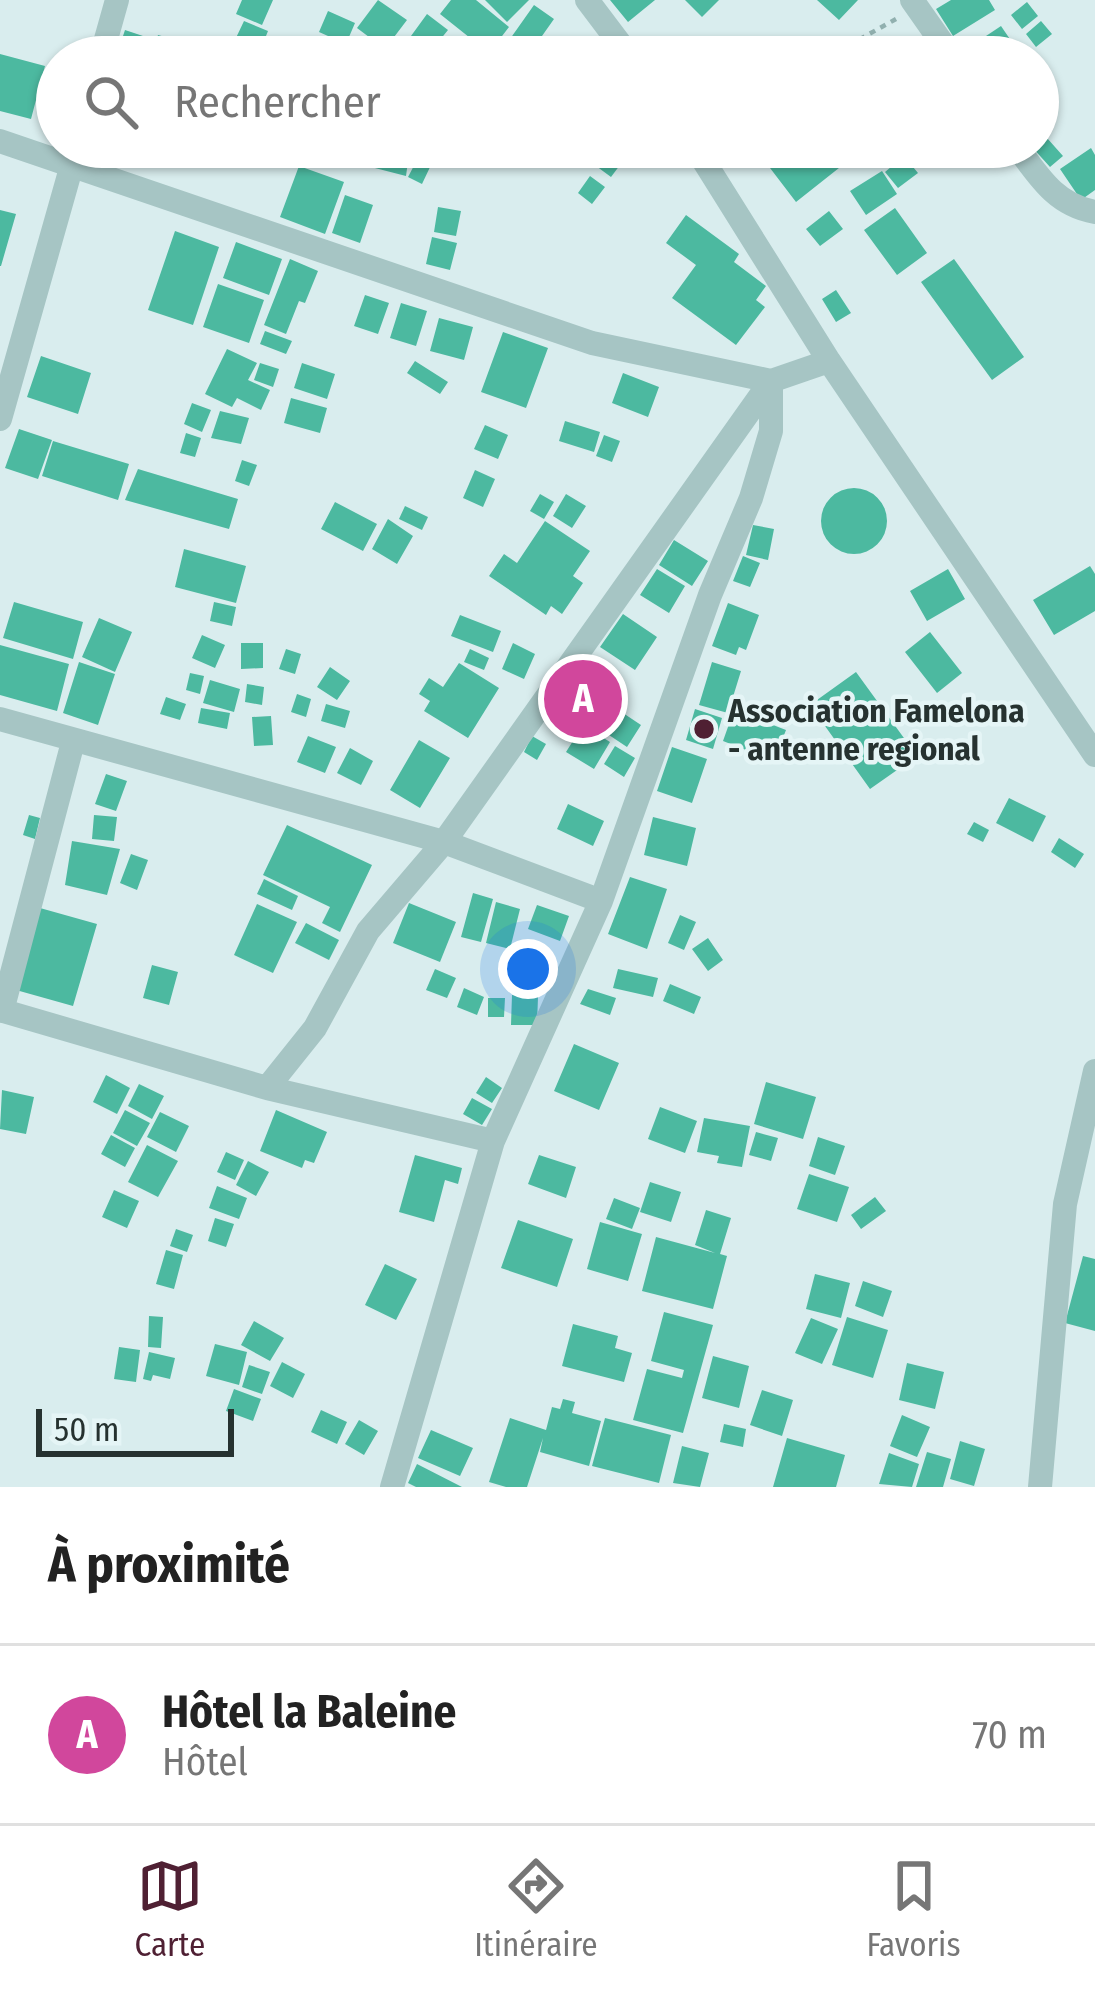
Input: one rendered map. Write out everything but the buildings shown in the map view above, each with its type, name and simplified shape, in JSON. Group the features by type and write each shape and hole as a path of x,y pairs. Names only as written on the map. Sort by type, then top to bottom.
{"street":[{"path":"107,36 117,0"},
{"path":"587,0 614,36"},
{"path":"915,4 937,36"},
{"path":"0,141 36,148"},
{"path":"0,419 71,168"},
{"path":"107,168 592,343 771,381 829,361"},
{"path":"708,168 829,361 1095,755"},
{"path":"1032,168 1071,208 1095,212"},
{"path":"267,1088 314,1028 368,931 444,842 771,381"},
{"path":"396,1485 493,1142 601,901 710,595 751,498 771,430 771,381"},
{"path":"0,719 444,842 601,901"},
{"path":"73,742 1,1011 267,1088 493,1142"},
{"path":"1040,1487 1065,1204 1095,1071"}],"path":[{"path":"862,36 915,4"}],"place":[{"name":"Hôtel la Baleine","path":"583,699"},
{"name":"Association Famelona - antenne regional","path":"704,729"}]}
